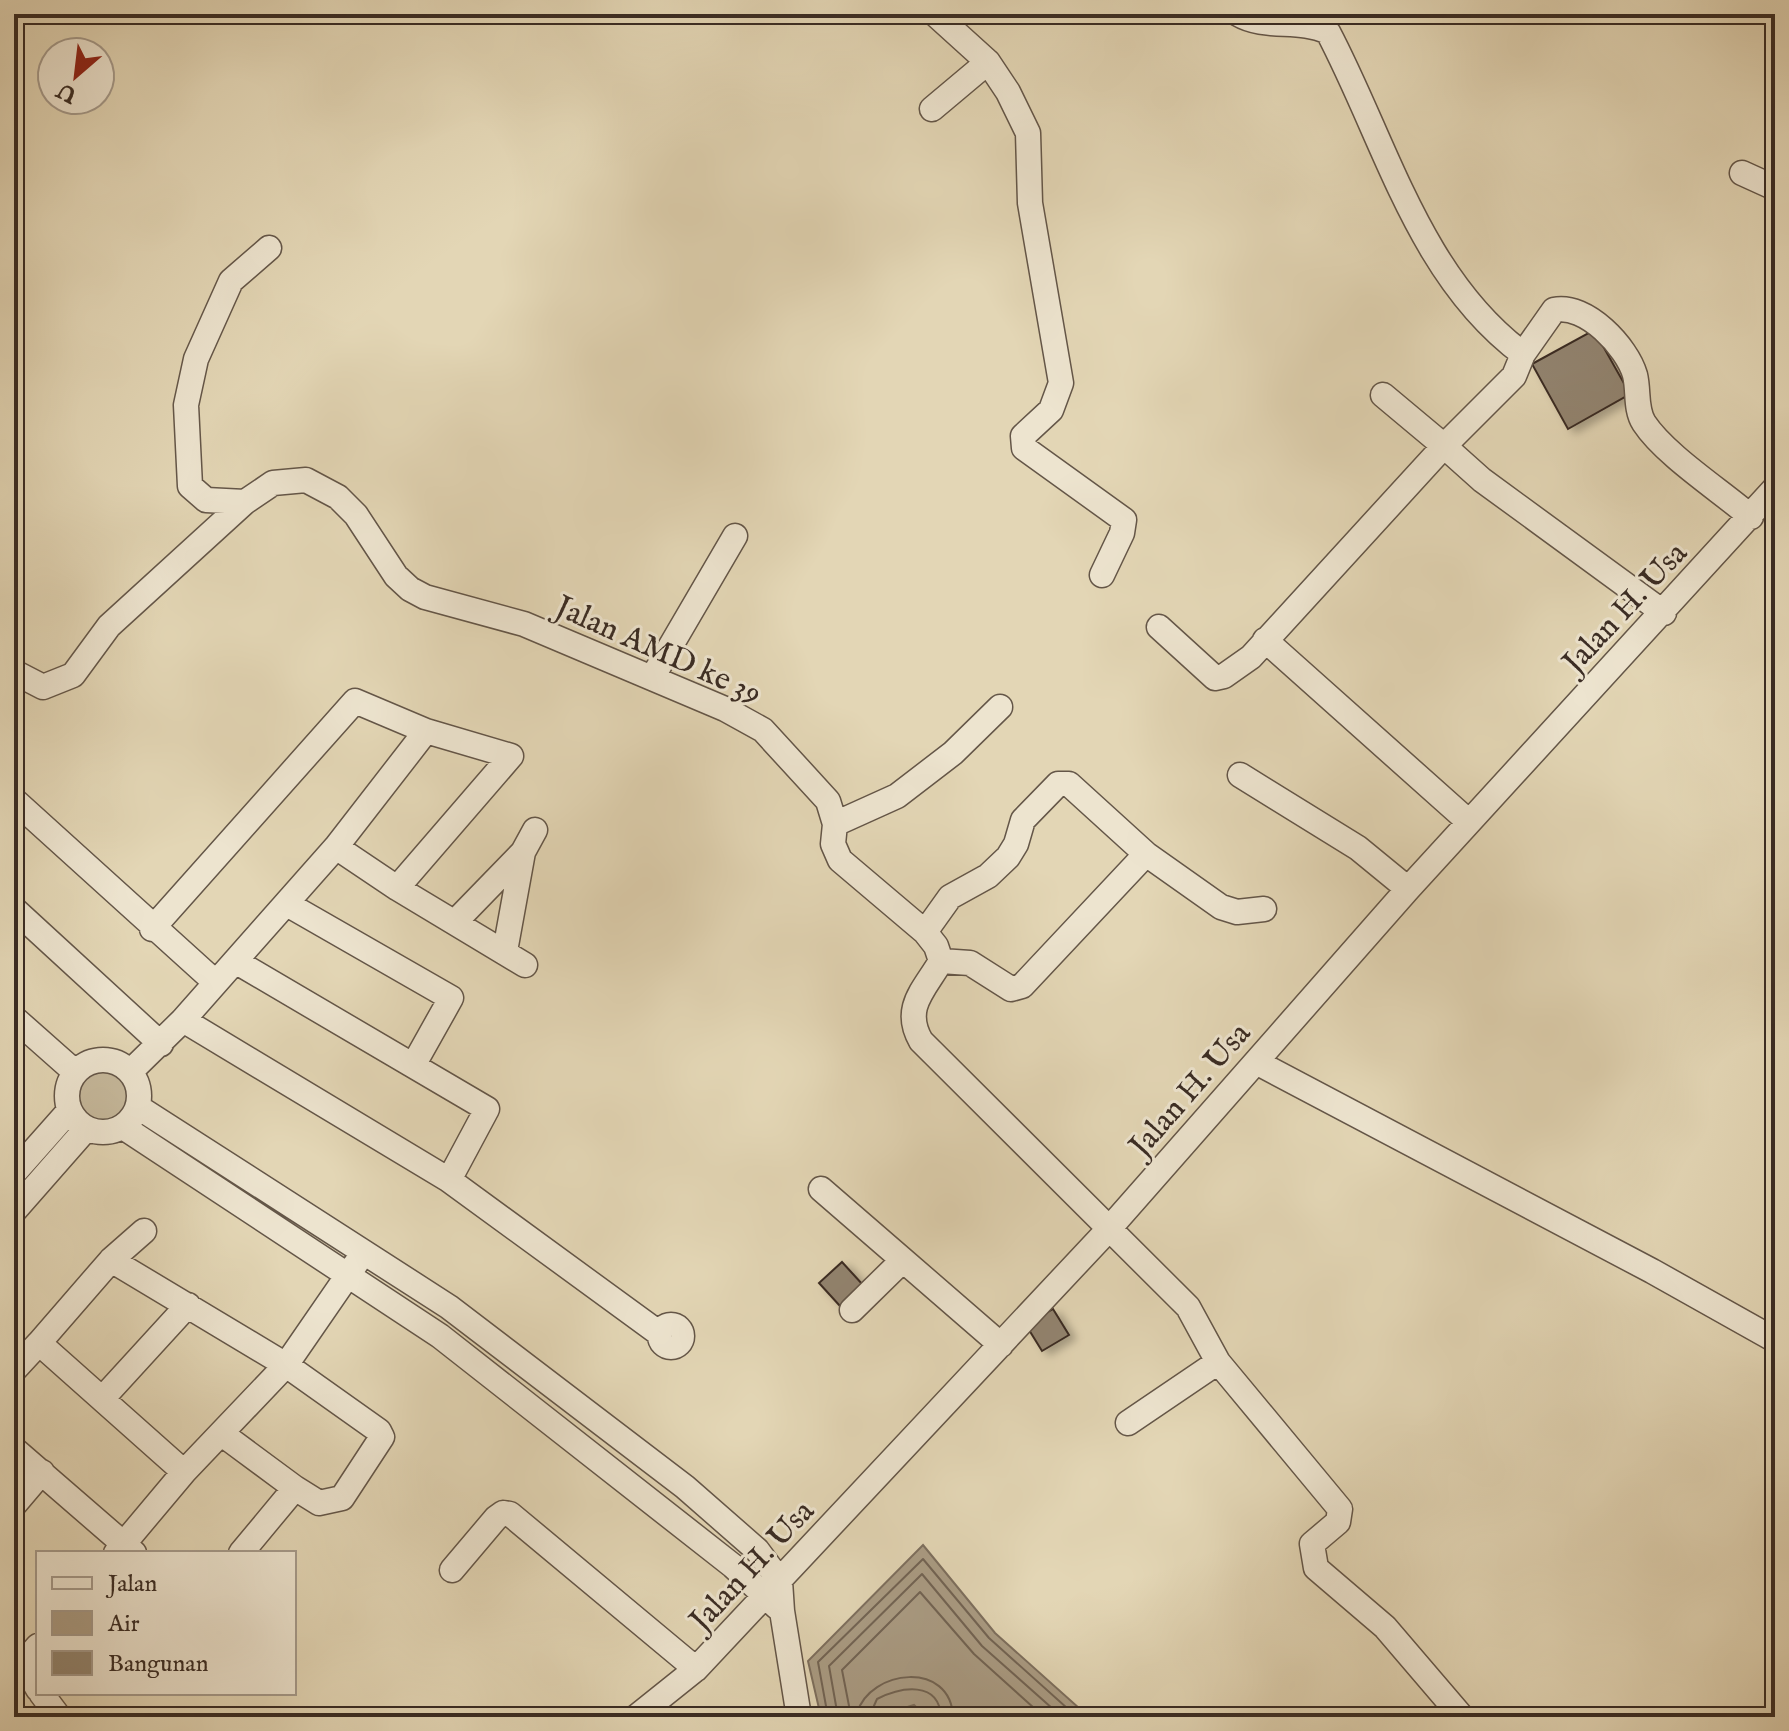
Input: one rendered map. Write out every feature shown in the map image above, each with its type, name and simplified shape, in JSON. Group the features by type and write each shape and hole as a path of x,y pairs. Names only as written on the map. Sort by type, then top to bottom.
{"street":[{"path":"935,14 988,62 1008,92 1028,133 1030,203 1061,383 1051,410 1023,436 1022,441 1024,448 1124,520 1122,533 1102,575"},
{"path":"1238,14 1266,22 1310,23 1328,32 1357,88 1395,175 1447,276 1492,331 1523,354"},
{"path":"932,109 988,62"},
{"path":"1742,173 1775,188"},
{"path":"245,502 206,500 190,486 186,405 196,359 222,294 231,281 269,248"},
{"path":"1159,627 1215,678 1224,676 1251,657 1444,446 1514,376 1523,354 1554,310 1563,308 1583,315 1610,337 1632,368 1644,423 1666,446 1751,517"},
{"path":"1383,395 1482,480 1664,613"},
{"name":"Jalan AMD ke 39","path":"14,672 43,687 62,683 73,675 109,626 245,502 273,483 286,479 317,484 356,515 396,576 410,589 425,597 524,624 725,709 763,730 828,801 835,824 833,844 840,860 925,932 936,946 941,961"},
{"name":"Jalan H. Usa","path":"636,1717 696,1669 775,1596 1108,1230 1408,889 1664,613 1775,488"},
{"path":"652,678 735,536"},
{"path":"1265,640 1469,822"},
{"path":"152,929 355,701 426,731 511,756 397,888"},
{"path":"835,824 897,796 953,753 1000,707"},
{"path":"130,1072 161,1044 214,981 287,904 336,847 426,731"},
{"path":"1240,775 1358,848 1408,889"},
{"path":"925,932 950,897 988,876 1008,857 1016,844 1023,820 1058,784 1069,784 1146,854 1221,907 1237,912 1264,909"},
{"path":"14,800 152,929 214,981"},
{"path":"455,922 523,852 535,830"},
{"path":"336,847 397,888 515,958 523,852"},
{"path":"1146,854 1022,986 1011,989 970,963 941,961 912,1011 912,1026 921,1041 1188,1307 1218,1362 1340,1509 1338,1522 1312,1544 1316,1568 1385,1627 1462,1717"},
{"path":"287,904 451,998 414,1064"},
{"path":"14,909 161,1044"},
{"path":"235,961 487,1109 449,1180"},
{"path":"14,1018 75,1072"},
{"path":"183,1020 449,1180 666,1348"},
{"path":"93,1061 113,1061 130,1072 139,1089 131,1117 105,1133 86,1129 69,1111 67,1090 75,1072 93,1061"},
{"path":"1256,1062 1652,1271 1775,1340"},
{"path":"14,1173 69,1111"},
{"path":"131,1117 356,1264 449,1307 685,1487 757,1550 775,1596 799,1717"},
{"path":"14,1211 86,1129"},
{"path":"821,1189 1001,1345"},
{"path":"14,1370 111,1260 144,1231"},
{"path":"111,1260 286,1365 379,1431 382,1437 342,1498 319,1503 222,1434"},
{"path":"852,1310 903,1260"},
{"path":"14,1449 124,1550 184,1472 286,1365 356,1264"},
{"path":"102,1399 188,1305"},
{"path":"39,1343 184,1472"},
{"path":"1128,1423 1218,1362"},
{"path":"14,1505 42,1472"},
{"path":"243,1551 295,1488"},
{"path":"452,1570 496,1518 503,1513 510,1514 696,1669"},
{"path":"36,1648 23,1663 36,1686"},
{"path":"42,1695 59,1717"}],"shaded area":[{"path":"102,1070 122,1076 132,1086 138,1106 132,1126 122,1136 102,1142 82,1136 72,1126 66,1106 72,1086 82,1076"}],"water":[{"path":"923,1545 995,1633 1089,1717 926,1717 914,1705 876,1717 821,1717 808,1661"}],"building":[{"path":"1594,330 1630,394 1568,429 1532,364"},
{"path":"842,1262 863,1285 840,1306 819,1283"},
{"path":"1053,1309 1069,1335 1042,1351 1026,1325"}]}
